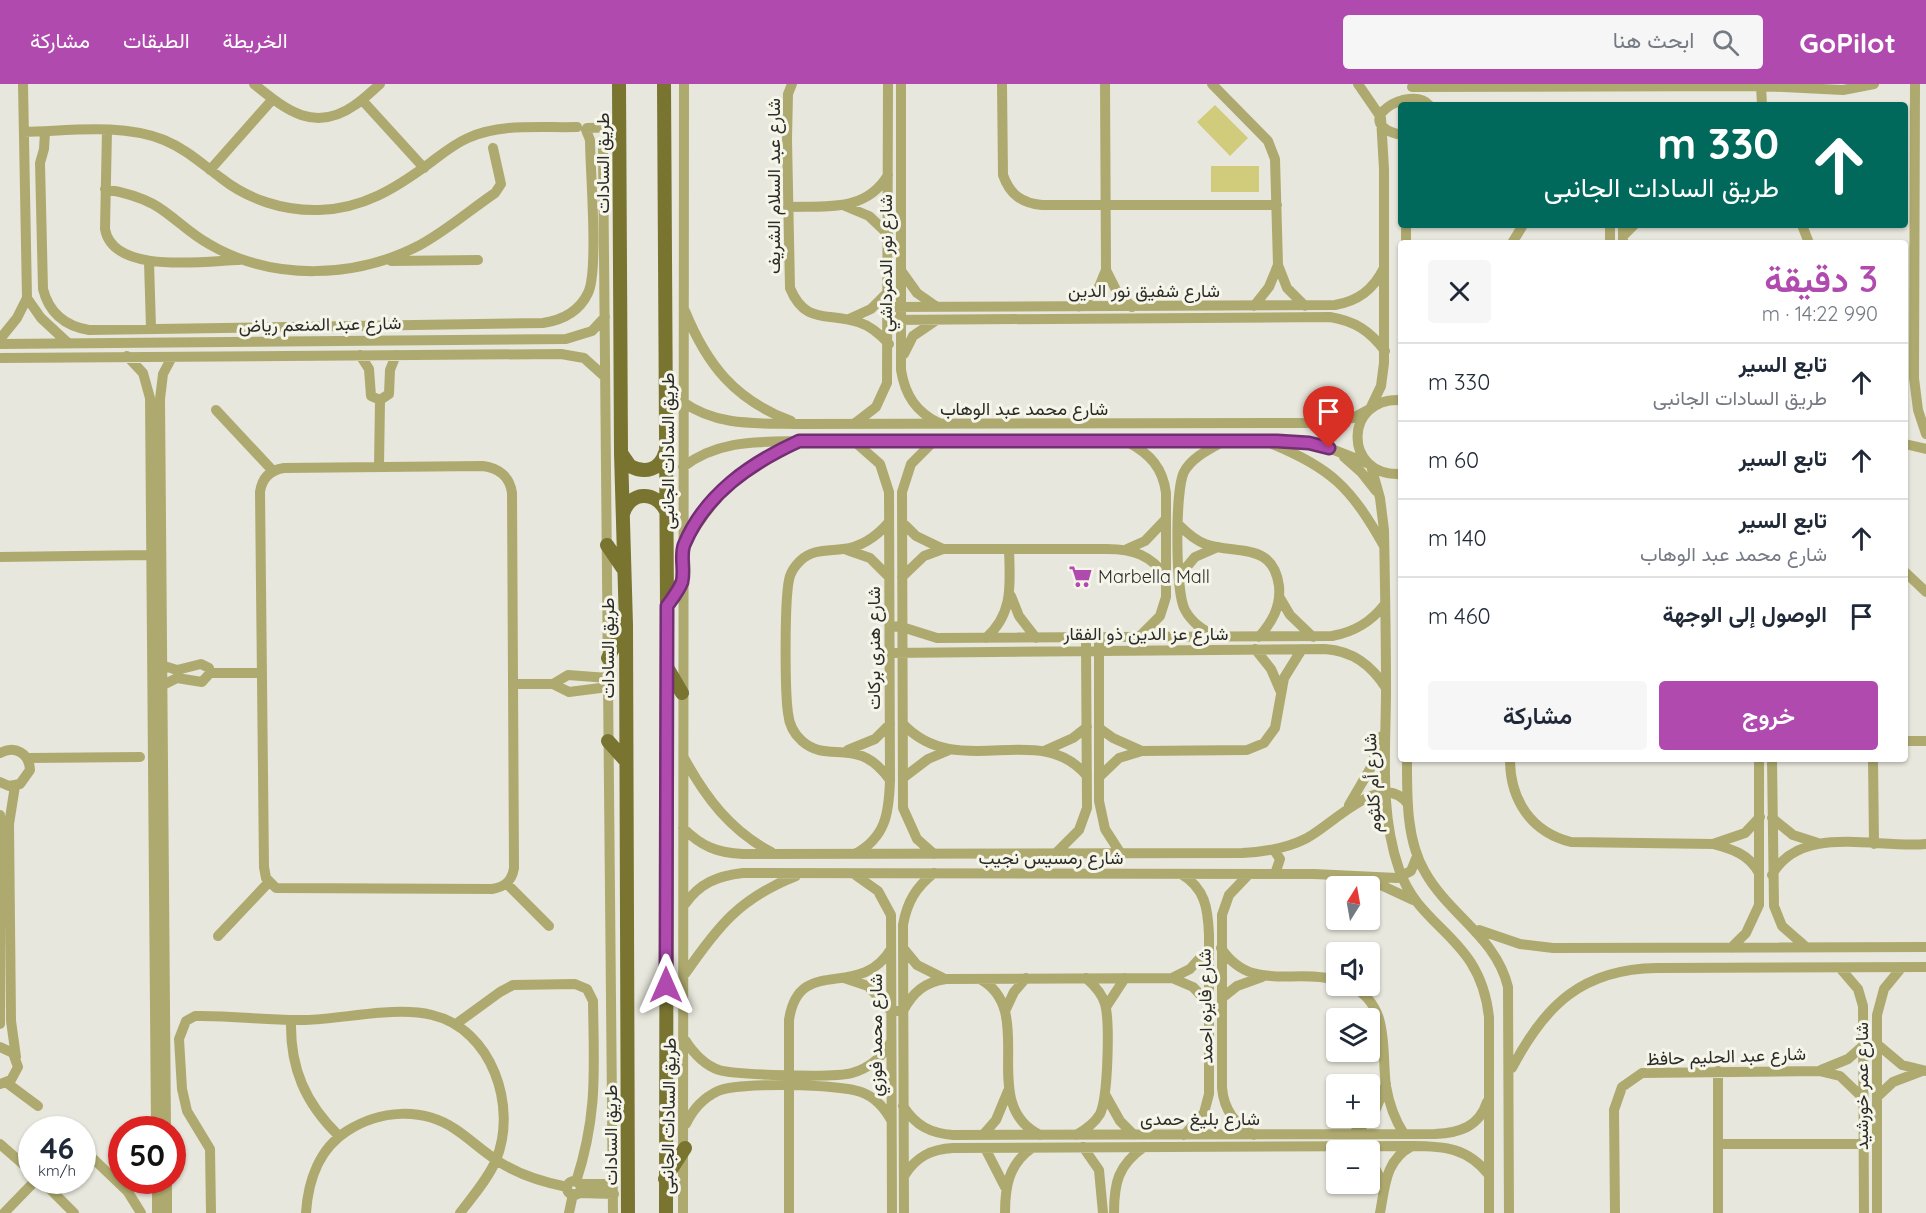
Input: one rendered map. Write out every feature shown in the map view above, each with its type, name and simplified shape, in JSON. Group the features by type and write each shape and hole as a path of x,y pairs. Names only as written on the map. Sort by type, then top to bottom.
{"main road":[{"name":"طريق السادات","path":"619,84 621,453 626,625 628,1213"},
{"path":"664,84 667,606 665,1179 667,1212"},
{"path":"664,107 675,84"},
{"path":"621,453 630,466 644,471 659,465 666,452"},
{"path":"623,514 630,501 643,495 657,499 666,511"},
{"path":"607,545 625,571"},
{"path":"667,606 682,582"},
{"path":"608,658 626,625"},
{"path":"667,668 682,693"},
{"path":"608,741 625,760"},
{"path":"665,1179 685,1148"}],"street":[{"path":"0,339 16,318 27,298 23,84"},
{"path":"254,84 292,113 317,117 341,112 362,100 380,84"},
{"name":"طريق السادات الجانبى","path":"683,1213 685,1148 685,904 682,828 684,84"},
{"name":"شارع عبد السلام الشريف","path":"792,84 788,102 788,207 789,278 794,298 809,313 849,319 871,328 889,344"},
{"name":"شارع نور الدمرداشي","path":"854,424 876,408 887,383 889,344 888,84"},
{"path":"1002,84 1003,175 1013,194 1032,204 1277,205"},
{"path":"1079,307 1099,287 1106,270 1105,84"},
{"path":"1212,84 1261,133 1272,149 1276,169 1278,265 1287,288 1305,306"},
{"path":"1358,84 1390,131 1398,134"},
{"path":"1404,86 1761,86 1843,90 1874,84"},
{"path":"1915,84 1915,202 1921,282 1914,315 1915,395 1926,434"},
{"name":"شارع نور الدمرداشي","path":"902,85 901,363 903,385 909,398 918,409 942,424"},
{"path":"1404,86 1425,96 1428,102"},
{"path":"1761,86 1761,102"},
{"name":"شارع أم كلثوم","path":"1385,96 1381,102 1385,351 1381,386 1357,430 1361,454 1369,465 1380,498 1384,546 1386,792 1392,840 1402,877 1424,908 1471,959 1484,988 1489,1017 1489,1213"},
{"path":"210,170 272,100"},
{"path":"362,100 424,168"},
{"path":"45,132 44,152 40,163 43,290 50,307 62,321 79,328 151,328 543,323 566,317 584,301 592,280 590,140 583,128"},
{"path":"24,132 107,130 145,134 188,152 234,187 264,202 291,208 319,210 338,209 374,199 466,138 488,131 620,129"},
{"path":"613,1213 603,150 607,140 620,129"},
{"path":"107,130 105,229 109,241 134,258 149,262 220,256 281,269 319,271 382,261 478,260"},
{"path":"382,261 422,244 498,191 501,183 493,148"},
{"path":"788,207 845,206 866,199 888,175"},
{"path":"105,189 154,204 220,256"},
{"path":"1908,197 1915,202"},
{"path":"845,206 870,216 888,234"},
{"path":"422,244 422,261"},
{"path":"149,262 151,328"},
{"path":"1254,306 1269,287 1278,265"},
{"name":"شارع شفيق نور الدين","path":"888,308 1335,305 1359,297 1378,280 1384,268"},
{"path":"1106,270 1116,290 1132,307"},
{"path":"901,272 917,293 937,307"},
{"path":"849,319 871,309 888,292"},
{"name":"شارع عبد المنعم رياض","path":"0,344 560,339 584,335 605,317 621,295"},
{"path":"27,298 40,318 68,343"},
{"path":"683,305 699,346 719,374 764,408 800,424"},
{"path":"1162,306 1162,318"},
{"path":"1908,328 1914,315"},
{"name":"شارع شفيق نور الدين","path":"889,320 1343,319 1367,331 1385,351"},
{"path":"901,363 913,336 924,326 937,320"},
{"path":"560,339 561,354"},
{"path":"257,341 257,356"},
{"name":"شارع عبد المنعم رياض","path":"0,358 561,354 584,358 604,376"},
{"path":"360,355 369,369 371,396 380,400"},
{"path":"380,400 389,394 390,370 396,355"},
{"path":"127,356 143,373 149,390 161,1027 165,1116"},
{"path":"157,1116 161,1027 160,390 163,374 172,357"},
{"path":"379,467 380,400"},
{"name":"شارع محمد عبد الوهاب","path":"683,402 712,418 745,423 1010,424 1319,423 1353,418 1380,402 1398,400"},
{"path":"216,410 273,471"},
{"path":"745,423 741,435 745,442"},
{"path":"1010,424 1010,441"},
{"path":"1216,637 1189,618 1180,598 1179,493 1185,471 1200,455 1226,440"},
{"path":"1264,440 1307,459 1336,478 1359,505 1384,546"},
{"name":"شارع محمد عبد الوهاب","path":"683,467 712,449 745,442 1264,440 1309,443 1336,451 1380,472 1398,474"},
{"path":"683,547 700,518 725,487 756,462 799,441"},
{"name":"شارع هنرى بركات","path":"855,441 874,456 885,472 889,492 890,626 890,807 882,830 875,840 855,854"},
{"name":"شارع هنرى بركات","path":"934,441 917,456 906,473 902,492 903,808 917,839 934,854"},
{"path":"1125,441 1146,453 1161,471 1166,493 1166,597 1160,616 1139,638"},
{"path":"1908,445 1926,449"},
{"path":"1336,451 1361,472 1380,498"},
{"path":"483,466 501,472 509,481 512,493 514,868 507,884 492,889 281,890 269,882 264,867 260,492 263,480 273,471 284,468 379,467 483,466"},
{"path":"1127,549 1145,541 1166,518"},
{"path":"889,522 869,540 844,549 812,553 802,559 790,577 787,694 790,725 805,743 815,748 846,750 867,757 890,780"},
{"path":"902,522 916,536 943,549"},
{"path":"1179,525 1196,540 1218,547 1250,551 1266,559 1276,574 1280,598 1290,615 1313,637"},
{"path":"1179,576 1195,558 1218,547"},
{"path":"844,549 870,558 889,577"},
{"path":"902,577 916,561 943,549 1127,549 1145,556 1166,577"},
{"path":"1009,549 1011,596 1019,616 1036,638"},
{"path":"0,557 151,555"},
{"path":"1908,575 1923,589"},
{"path":"1908,583 1923,589"},
{"path":"986,638 1000,624 1011,596"},
{"path":"1259,637 1275,615 1280,598"},
{"name":"شارع عز الدين ذو الفقار","path":"890,626 902,627 928,636 969,638 1313,637 1345,634 1357,629 1368,623 1385,604"},
{"path":"968,650 969,638"},
{"path":"1055,854 1073,839 1084,819 1087,776 1086,638"},
{"path":"1099,638 1101,815 1105,829 1121,854"},
{"path":"1255,649 1271,669 1280,690"},
{"path":"1099,777 1119,758 1142,751 1256,748 1270,736 1275,728 1280,690 1292,662 1302,649"},
{"name":"شارع عز الدين ذو الفقار","path":"890,653 968,650 1325,649 1349,653 1369,667 1386,688"},
{"path":"161,687 171,679 201,664 209,668 210,673"},
{"path":"161,665 202,682 210,673 262,673"},
{"path":"553,684 568,675 608,683"},
{"path":"583,689 584,677"},
{"path":"513,684 553,684 569,692 608,683"},
{"path":"846,750 875,739 890,724"},
{"path":"903,724 927,744 948,751 1044,751 1074,763 1087,776"},
{"path":"1345,811 1370,770 1386,724"},
{"path":"1044,751 1073,738 1087,727"},
{"path":"1099,728 1113,738 1142,751"},
{"path":"1908,741 1926,741"},
{"path":"0,752 19,751 28,758 140,757"},
{"path":"903,778 928,759 948,751"},
{"path":"682,754 705,795 719,813 754,843 774,854"},
{"path":"0,1024 9,824 15,786 29,776 28,758"},
{"name":"شارع أم كلثوم","path":"1407,762 1408,804 1417,856 1430,880 1497,956 1506,976 1510,998 1509,1213"},
{"path":"1510,762 1515,791 1525,813 1538,827 1557,839 1587,843 1713,844 1741,853 1750,860 1760,875"},
{"path":"1731,948 1746,933 1756,915 1760,875 1759,762"},
{"path":"1772,762 1772,895 1777,916 1789,934 1806,947"},
{"path":"1873,762 1874,844"},
{"path":"0,782 15,786"},
{"path":"1386,792 1399,794 1408,804"},
{"name":"شارع رمسيس نجيب","path":"682,828 703,845 714,850 743,854 1242,853 1274,850 1305,839 1366,798 1386,792"},
{"path":"0,815 12,1030 17,1072 4,1083 38,1106"},
{"path":"1713,844 1744,833 1760,817"},
{"path":"1772,818 1792,835 1819,843 1926,844"},
{"path":"1772,876 1789,854 1819,843"},
{"path":"1274,850 1280,859 1275,874"},
{"path":"743,854 739,866 743,873"},
{"path":"1402,877 1411,871 1417,856"},
{"name":"شارع رمسيس نجيب","path":"685,904 692,893 714,878 743,873 1346,874 1402,877"},
{"path":"685,975 716,929 730,914 763,891 804,873"},
{"name":"شارع محمد فوزي","path":"853,873 871,884 884,898 897,948 904,1211"},
{"name":"شارع محمد فوزي","path":"897,948 909,900 920,885 934,873"},
{"name":"شارع فايزه احمد","path":"1180,874 1189,879 1203,894 1208,913 1209,935 1209,1094 1204,1113 1184,1135"},
{"name":"شارع فايزه احمد","path":"1249,874 1234,887 1224,904 1221,935 1223,1095 1230,1115 1237,1123 1255,1135"},
{"path":"1346,874 1380,882 1424,908"},
{"path":"218,936 269,882"},
{"path":"507,884 549,926"},
{"path":"891,924 898,922 903,925"},
{"path":"1472,927 1504,940 1537,946 1926,947"},
{"path":"1209,935 1217,933 1221,935"},
{"path":"789,1213 789,1020 794,1001 807,986 816,981 867,973 897,948 926,971 946,979"},
{"path":"1172,978 1190,969 1209,948"},
{"path":"1221,948 1228,958 1244,971 1266,976 1326,979"},
{"path":"1629,948 1626,959 1629,969"},
{"name":"شارع عمر خورشيد","path":"1877,1213 1877,1027 1880,998 1889,981 1902,967"},
{"path":"1510,1071 1534,1028 1558,1003 1593,979 1629,969 1926,967"},
{"name":"شارع عمر خورشيد","path":"1840,968 1854,981 1862,998 1864,1213"},
{"path":"1222,998 1237,986 1266,976"},
{"path":"844,978 868,986 897,1011 916,992 935,981 946,979 1172,978 1193,987 1209,1004"},
{"path":"1006,1009 1014,992 1026,978"},
{"path":"1075,1135 1093,1124 1106,1096 1106,1007 1099,991 1086,978"},
{"path":"1106,1007 1125,978"},
{"path":"978,979 996,990 1006,1009 1008,1091 1018,1118 1040,1135"},
{"path":"456,1024 500,992 513,986 575,984 587,988 593,1001 595,1092 591,1129 569,1213"},
{"path":"1365,996 1380,1021 1386,1052 1386,1084 1391,1109 1404,1134"},
{"name":"شارع محمد فوزي","path":"892,1212 892,1042 897,1011"},
{"path":"211,1213 210,1149 183,1100 179,1049 180,1030 186,1021 195,1016 291,1021 414,1012 431,1014 456,1024 483,1052 497,1077 504,1104 503,1132 496,1160 460,1213"},
{"path":"291,1021 290,1043 300,1085 317,1113 339,1136"},
{"path":"1863,1027 1871,1025 1877,1027"},
{"path":"685,1040 699,1059 719,1070 789,1074 853,1073 875,1061 892,1042"},
{"path":"1877,1044 1892,1060 1925,1071"},
{"name":"شارع عبد الحليم حافظ","path":"1819,1071 1848,1059 1863,1045"},
{"path":"0,1047 9,1050 16,1057"},
{"path":"1718,1071 1718,1213"},
{"name":"شارع عبد الحليم حافظ","path":"1615,1213 1614,1110 1622,1087 1642,1073 1819,1071 1840,1076 1863,1098"},
{"path":"1877,1097 1903,1077 1925,1071"},
{"path":"1353,1134 1373,1116 1386,1084"},
{"path":"685,1127 698,1105 719,1090 744,1086 842,1088 862,1092 880,1104 892,1122"},
{"path":"983,1135 996,1120 1008,1091"},
{"path":"1209,1094 1217,1098 1223,1095"},
{"path":"1106,1096 1120,1121 1134,1135"},
{"name":"شارع بليغ حمدى","path":"903,1106 918,1125 928,1131 953,1135 1435,1134 1460,1131 1470,1126 1479,1118 1489,1096"},
{"path":"306,1213 307,1192 315,1168 339,1136 360,1123 383,1115 407,1113 432,1118 454,1128 496,1160 540,1181 574,1188 614,1189"},
{"path":"1435,1134 1438,1139 1435,1146"},
{"path":"953,1135 950,1142 953,1148"},
{"path":"1053,1147 1056,1135"},
{"path":"1280,1135 1280,1147"},
{"path":"0,1144 18,1160"},
{"path":"1718,1144 1863,1144"},
{"path":"1380,1213 1383,1184 1396,1160 1412,1146"},
{"name":"شارع بليغ حمدى","path":"1380,1148 1435,1146 1460,1150 1476,1160 1490,1175"},
{"path":"1005,1213 1005,1187 1015,1165 1033,1147"},
{"path":"1083,1147 1099,1170 1102,1208"},
{"path":"1114,1208 1119,1171 1144,1147"},
{"name":"شارع بليغ حمدى","path":"904,1176 920,1157 930,1151 953,1148 1326,1148"},
{"path":"985,1148 1005,1187"},
{"path":"96,1161 128,1192 141,1213"},
{"path":"1380,1178 1383,1184"},
{"path":"4,1213 24,1194"},
{"path":"53,1194 74,1213"},
{"path":"157,1194 157,1213"},
{"path":"167,1194 167,1213"},
{"path":"1102,1208 1107,1200 1114,1208"},
{"path":"892,1212 904,1211"}],"shaded area":[{"path":"1215,105 1248,138 1230,156 1197,122"},
{"path":"1211,166 1259,166 1259,192 1211,192"}],"place":[{"name":"Marbella Mall","path":"1080,576"}],"route":[{"path":"666,985 667,606 682,582 683,547 712,502 740,474 756,462 799,441 1290,441 1329,448"}]}
